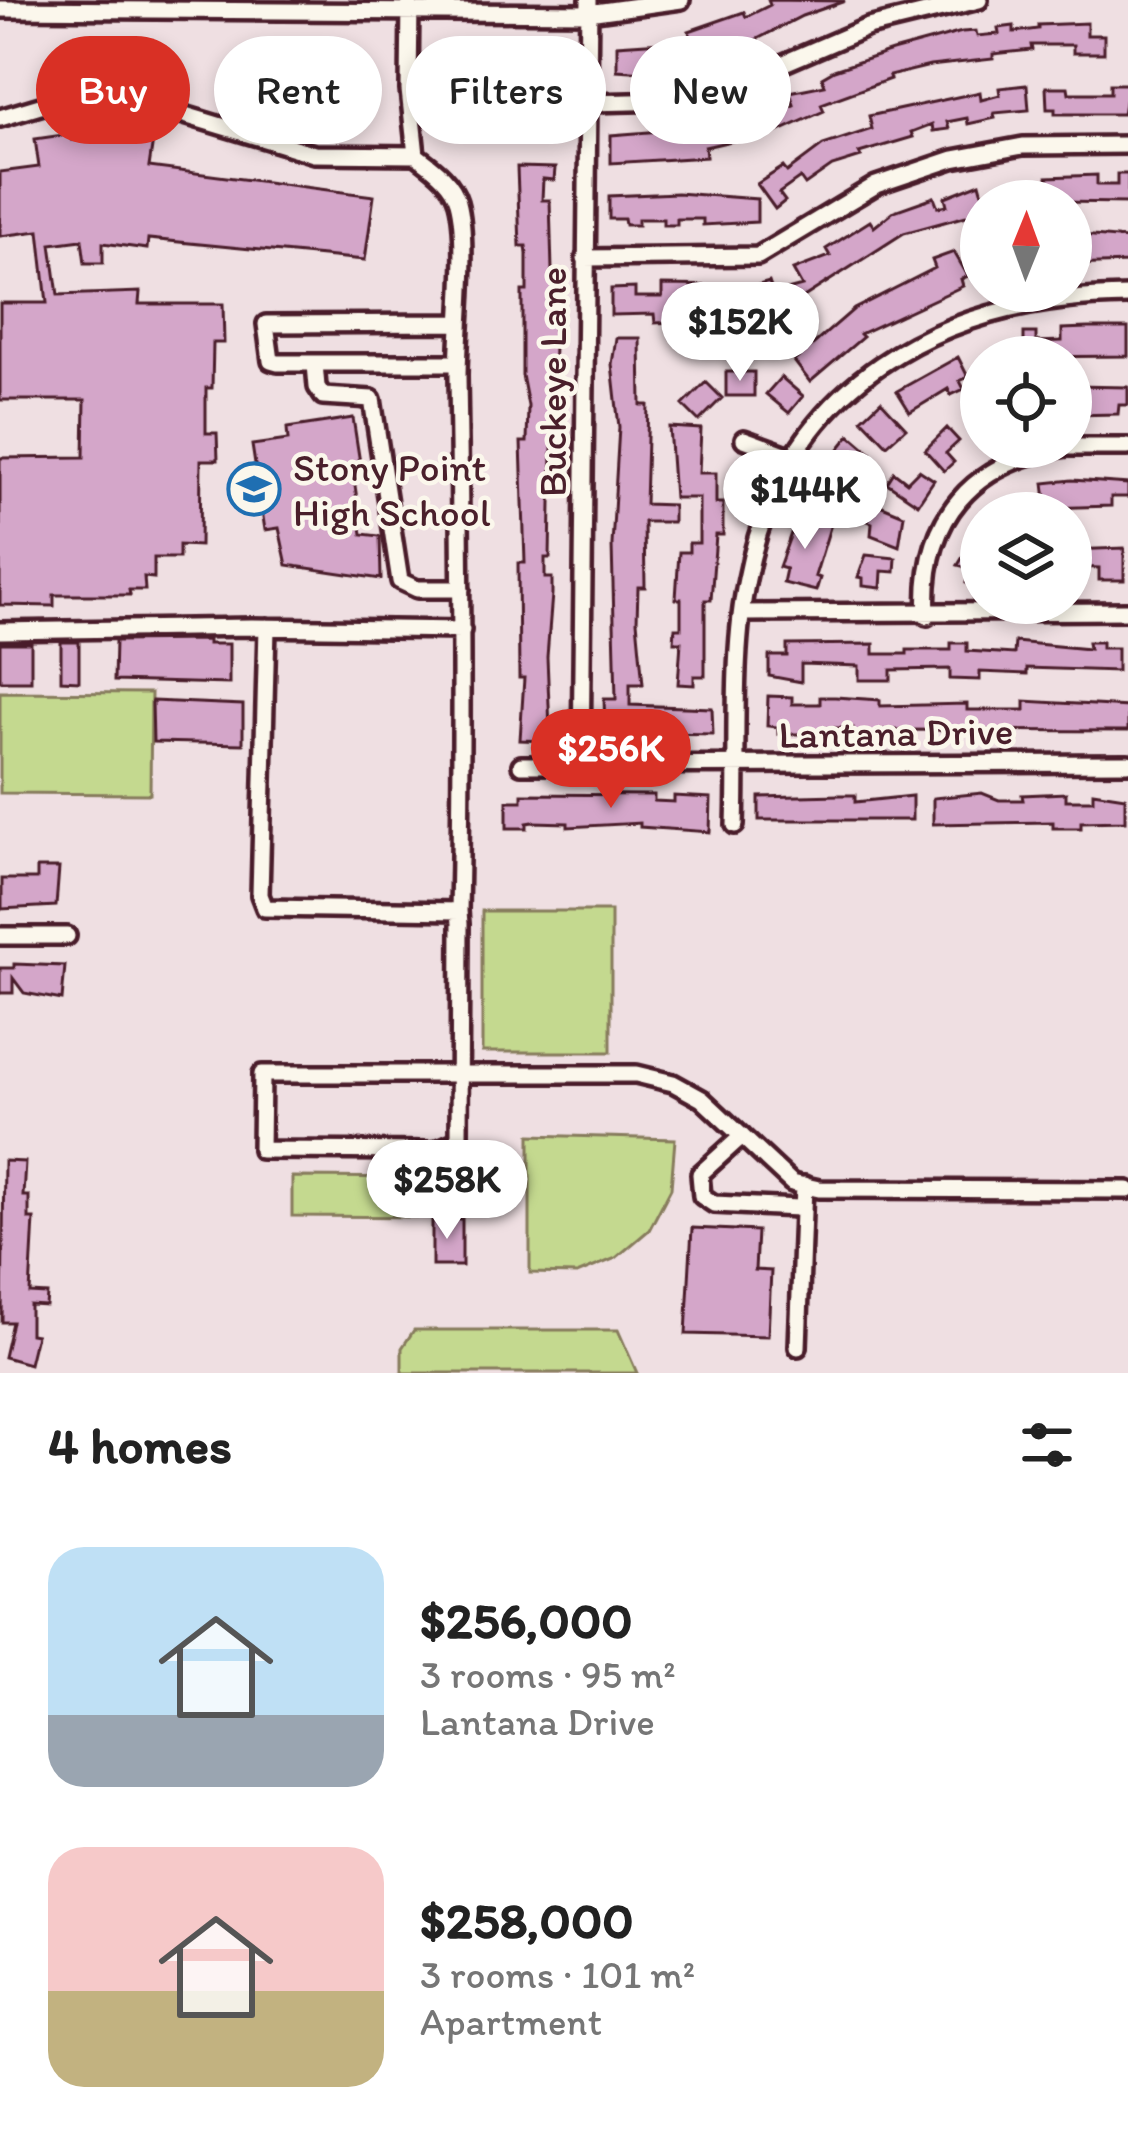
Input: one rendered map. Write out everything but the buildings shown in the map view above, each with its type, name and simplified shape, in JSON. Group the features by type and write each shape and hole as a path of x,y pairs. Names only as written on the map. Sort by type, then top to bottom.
{"street":[{"path":"0,9 589,7 682,0"},
{"path":"606,103 650,103 719,91 868,27 979,0"},
{"path":"410,5 411,124 416,155"},
{"path":"0,118 67,98 110,96 314,154 416,155 440,173 457,196 462,225 458,323 462,630 459,911 460,1078 459,1140 444,1150 261,1150 262,1074 460,1078 636,1074 674,1083 702,1100 792,1183 819,1189 1128,1190"},
{"name":"Buckeye Lane","path":"580,765 587,144"},
{"path":"585,258 758,256 782,246 845,201 908,172 1023,146 1128,145"},
{"path":"735,825 742,614 763,520 793,458 855,385 943,328 1031,302 1128,296"},
{"path":"458,323 266,324 271,361 458,363"},
{"path":"315,364 317,387 323,396 372,399 400,581 417,589 461,589"},
{"path":"744,439 793,458"},
{"path":"1092,447 1128,447"},
{"path":"927,616 932,544 953,507 974,484 999,468"},
{"path":"742,614 1128,611"},
{"path":"267,627 260,895 265,908 459,911"},
{"path":"0,631 462,630"},
{"name":"Lantana Drive","path":"521,765 1128,763"},
{"path":"0,936 67,936"},
{"path":"742,1136 700,1174 702,1196 713,1204 800,1208"},
{"path":"798,1346 804,1185"}],"green space":[{"path":"0,692 151,693 150,794 0,793"},
{"path":"482,911 611,911 611,1052 482,1052"},
{"path":"530,1135 675,1139 671,1188 649,1230 616,1258 577,1274 530,1273"},
{"path":"292,1177 440,1178 440,1217 292,1216"},
{"path":"414,1330 618,1330 637,1373 402,1373 402,1348"}],"place":[{"name":"Stony Point High School","path":"254,489"}]}
